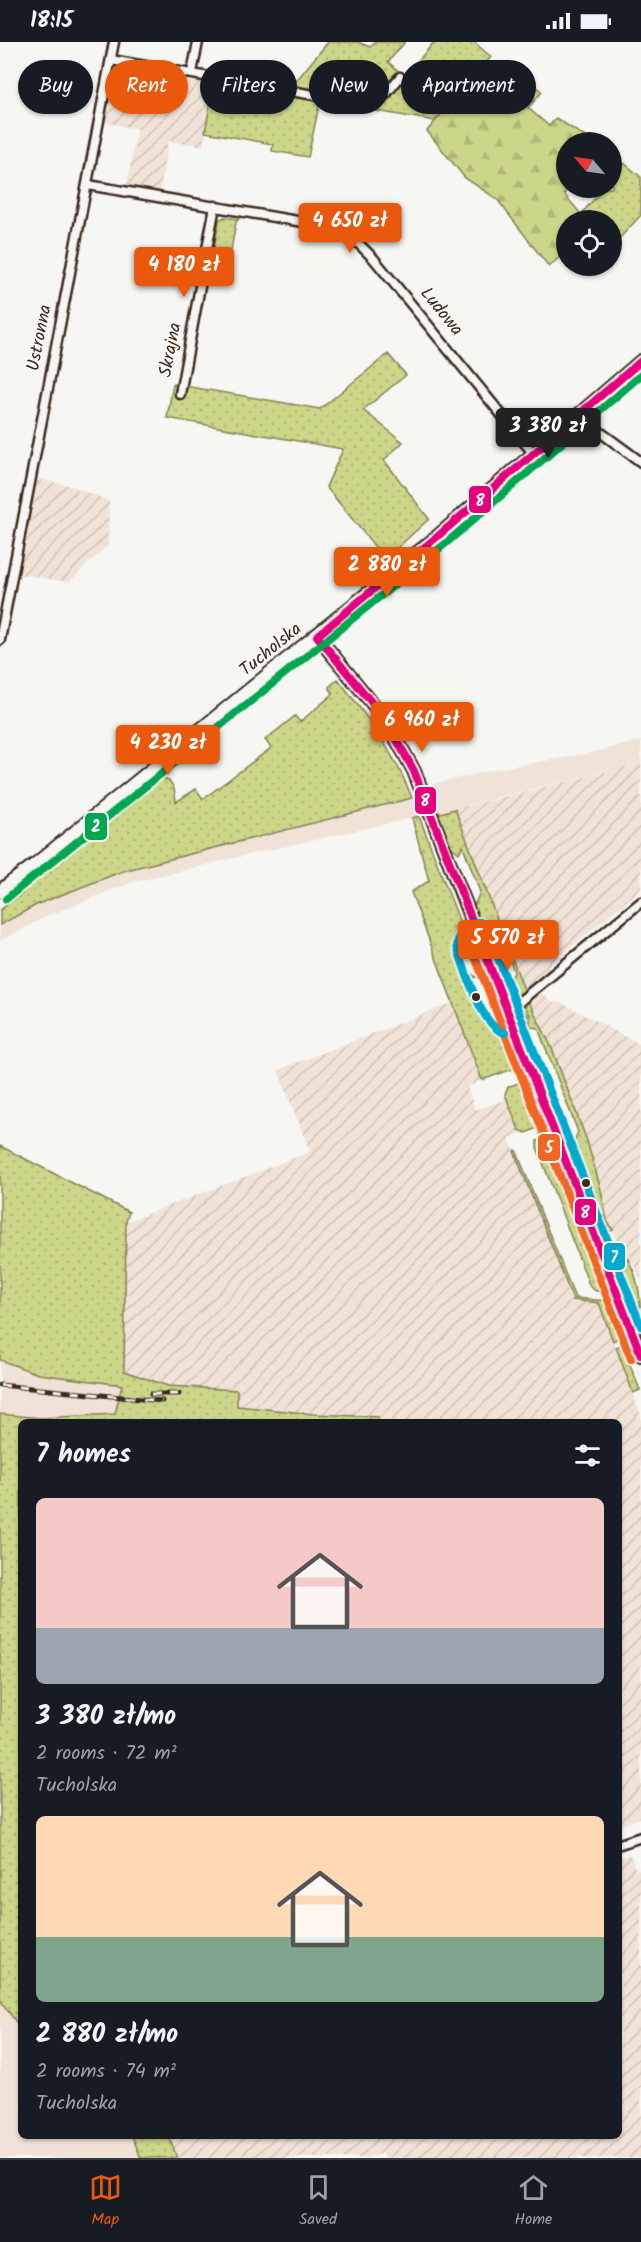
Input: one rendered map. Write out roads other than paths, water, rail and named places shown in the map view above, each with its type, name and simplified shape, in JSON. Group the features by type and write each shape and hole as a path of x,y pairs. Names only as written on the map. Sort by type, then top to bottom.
{"main road":[{"name":"Tucholska","path":"0,891 317,636 641,362"},
{"path":"317,636 379,710 402,746 426,801 641,1355"}],"street":[{"name":"Ustronna","path":"111,60 114,42"},
{"path":"192,73 198,42"},
{"path":"188,72 374,104 400,77"},
{"name":"Ustronna","path":"0,640 105,93"},
{"name":"Ludowa","path":"88,185 309,223 358,243 432,327 533,453"},
{"name":"Skrajna","path":"180,394 215,206"},
{"path":"577,415 641,462"},
{"path":"508,1011 641,902"},
{"path":"622,1843 641,1837"}],"railway":[{"path":"0,1385 162,1401"},
{"path":"151,1394 179,1394"}]}
